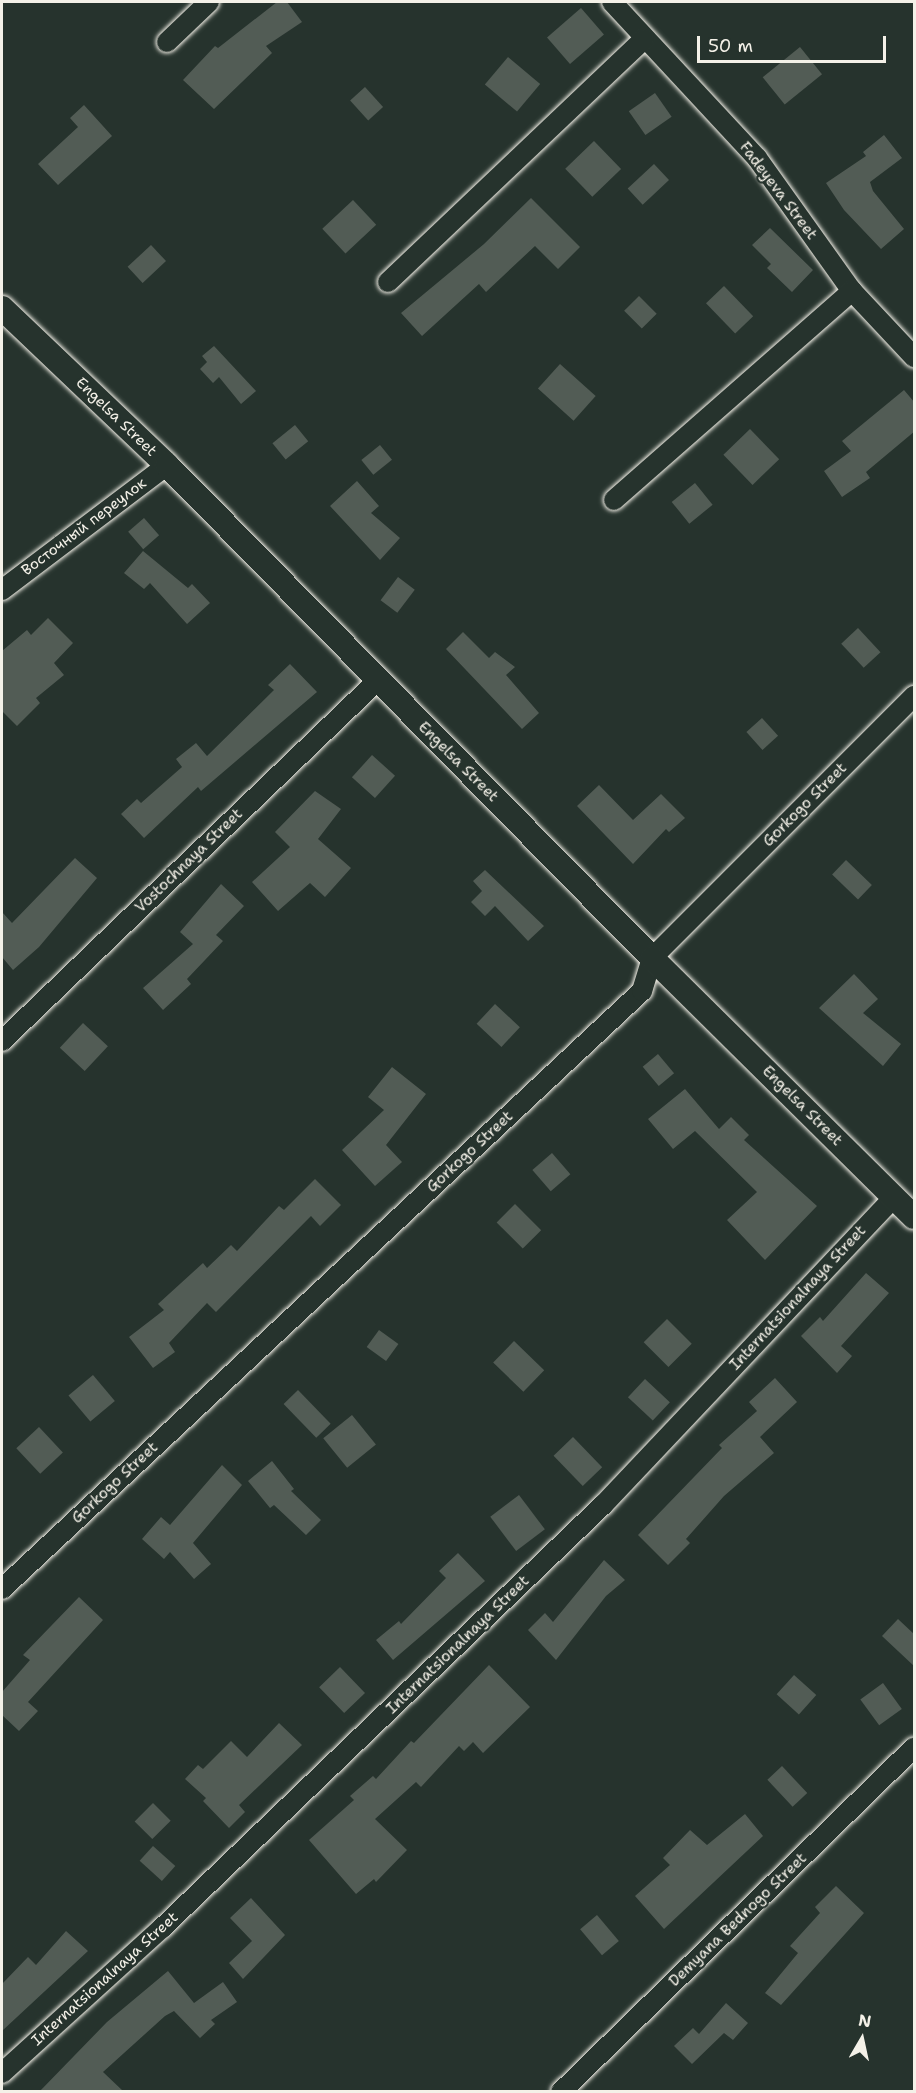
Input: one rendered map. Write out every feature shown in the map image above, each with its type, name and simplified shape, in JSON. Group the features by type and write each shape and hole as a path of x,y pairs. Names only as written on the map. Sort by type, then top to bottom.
{"street":[{"path":"167,42 209,2"},
{"name":"Fadeyeva Street","path":"612,2 757,158 852,291 915,357"},
{"path":"388,282 644,39"},
{"path":"614,500 852,291"},
{"name":"Engelsa Street","path":"2,308 167,465 652,958 915,1217"},
{"name":"Восточный переулок","path":"2,590 167,465"},
{"name":"Vostochnaya Street","path":"2,1041 378,681"},
{"name":"Gorkogo Street","path":"2,1589 642,991 652,958 915,696"},
{"name":"Internatsionalnaya Street","path":"2,2073 162,1928 603,1505 894,1197"},
{"name":"Demyana Bednogo Street","path":"561,2091 915,1748"}],"building":[{"path":"277,2 287,2 302,22 266,46 272,53 214,109 183,80 215,46 218,48"},
{"path":"581,8 604,34 570,64 547,38"},
{"path":"800,47 822,74 785,104 763,77"},
{"path":"508,57 540,84 517,112 485,85"},
{"path":"365,87 383,107 368,120 350,100"},
{"path":"655,93 672,117 645,135 629,111"},
{"path":"84,105 112,136 58,185 38,164 78,127 70,118"},
{"path":"884,135 902,158 870,182 873,191 904,229 881,249 844,210 826,183 866,156 863,152"},
{"path":"594,141 621,169 592,197 565,169"},
{"path":"654,164 669,180 643,205 628,189"},
{"path":"531,198 580,247 558,269 535,246 486,292 479,284 422,336 401,313 484,244"},
{"path":"353,200 376,225 345,254 322,229"},
{"path":"770,228 813,270 792,292 767,268 771,264 752,245"},
{"path":"151,245 166,261 143,283 128,267"},
{"path":"724,286 753,316 735,334 706,303"},
{"path":"639,296 657,314 642,329 624,311"},
{"path":"214,346 256,391 241,404 219,377 213,383 200,369 207,362 202,356"},
{"path":"560,364 596,396 574,421 538,389"},
{"path":"904,390 915,403 915,431 866,472 870,478 842,497 824,471 851,451 842,441"},
{"path":"295,425 308,441 286,460 272,443"},
{"path":"750,429 779,459 753,485 723,455"},
{"path":"380,445 392,460 373,475 361,460"},
{"path":"357,481 379,506 371,513 400,538 380,560 330,506"},
{"path":"695,483 713,505 689,524 672,502"},
{"path":"144,518 159,535 143,549 128,532"},
{"path":"143,551 188,588 192,584 210,603 187,624 150,583 144,589 124,573"},
{"path":"398,577 415,590 397,613 381,600"},
{"path":"48,618 73,643 54,663 64,675 36,698 40,703 17,726 2,711 2,651 27,630 31,635"},
{"path":"858,628 881,652 864,668 841,644"},
{"path":"463,632 489,658 495,652 515,667 506,675 539,713 522,729 446,649"},
{"path":"290,664 317,692 201,791 198,787 144,838 121,814 137,799 141,803 182,767 176,759 196,743 207,756 274,690 268,685"},
{"path":"762,718 778,736 762,750 746,732"},
{"path":"372,755 395,776 375,798 352,777"},
{"path":"599,785 633,820 661,794 685,818 669,832 666,829 633,864 577,806"},
{"path":"315,791 341,809 318,839 351,868 325,897 310,883 278,911 252,882 290,847 275,832"},
{"path":"75,858 97,878 39,947 13,970 2,957 2,912 12,923"},
{"path":"846,860 872,885 858,899 832,874"},
{"path":"485,870 544,926 528,941 495,906 485,916 471,902 482,891 473,881"},
{"path":"221,884 244,906 216,935 223,941 187,979 191,984 163,1010 143,988 193,944 180,932"},
{"path":"854,974 878,999 863,1013 901,1044 883,1066 819,1008"},
{"path":"495,1004 520,1027 501,1047 477,1024"},
{"path":"83,1023 108,1046 85,1071 60,1048"},
{"path":"658,1054 674,1073 659,1086 643,1067"},
{"path":"392,1067 426,1094 386,1145 402,1162 375,1186 342,1150 384,1110 368,1097"},
{"path":"685,1089 719,1129 731,1117 749,1135 744,1140 817,1206 765,1260 727,1220 757,1192 695,1131 673,1149 648,1119"},
{"path":"552,1153 570,1174 551,1191 532,1170"},
{"path":"315,1179 341,1205 320,1226 311,1216 216,1312 207,1303 169,1343 175,1352 153,1368 129,1337 164,1310 158,1304 203,1263 207,1268 231,1245 237,1251 279,1206 284,1210"},
{"path":"515,1204 541,1230 523,1249 497,1222"},
{"path":"866,1273 889,1293 841,1346 852,1356 837,1373 801,1336 820,1317 823,1321"},
{"path":"667,1319 692,1344 668,1367 644,1342"},
{"path":"379,1330 398,1344 386,1361 367,1347"},
{"path":"514,1341 544,1370 523,1392 493,1363"},
{"path":"93,1375 115,1401 90,1422 68,1396"},
{"path":"775,1378 797,1402 760,1437 774,1453 724,1496 686,1539 690,1543 668,1565 638,1535 722,1448 719,1445 757,1411 749,1402"},
{"path":"645,1379 670,1402 653,1420 628,1397"},
{"path":"298,1390 331,1424 316,1438 284,1404"},
{"path":"352,1415 376,1445 347,1468 323,1438"},
{"path":"39,1427 63,1453 40,1474 16,1448"},
{"path":"573,1437 602,1467 583,1486 554,1456"},
{"path":"272,1461 294,1489 291,1491 321,1520 306,1535 274,1505 270,1508 248,1481"},
{"path":"222,1465 242,1485 193,1543 211,1564 194,1579 170,1552 164,1559 142,1539 161,1517 170,1525"},
{"path":"519,1495 545,1529 516,1551 490,1517"},
{"path":"458,1553 485,1581 393,1660 376,1640 399,1621 401,1624 446,1578 439,1571"},
{"path":"604,1560 625,1580 606,1596 556,1660 528,1630 545,1613 553,1622"},
{"path":"79,1597 103,1620 28,1702 38,1711 19,1731 2,1715 2,1692 30,1660 23,1655"},
{"path":"898,1619 915,1635 915,1667 882,1636"},
{"path":"489,1665 530,1707 483,1753 473,1742 464,1751 459,1746 421,1787 416,1782 375,1819 407,1850 376,1882 374,1879 356,1894 309,1840 354,1800 350,1796 373,1776 376,1779 411,1741 414,1743"},
{"path":"340,1667 365,1693 344,1713 319,1687"},
{"path":"794,1675 816,1695 799,1714 777,1694"},
{"path":"883,1683 902,1709 879,1725 860,1699"},
{"path":"279,1723 302,1745 239,1805 245,1812 229,1828 203,1801 206,1798 185,1779 198,1765 203,1769 231,1741 247,1757"},
{"path":"782,1766 807,1793 793,1807 767,1780"},
{"path":"153,1803 171,1821 152,1839 135,1821"},
{"path":"745,1814 763,1836 664,1929 635,1896 670,1865 663,1858 690,1830 707,1845"},
{"path":"153,1846 175,1866 162,1881 140,1861"},
{"path":"836,1886 864,1913 781,2005 765,1993 798,1953 790,1946 820,1913 815,1907"},
{"path":"251,1898 285,1935 243,1979 229,1963 252,1941 230,1918"},
{"path":"597,1915 619,1941 602,1955 580,1929"},
{"path":"66,1931 88,1951 2,2031 2,1984 28,1957 36,1965"},
{"path":"168,1971 194,2003 223,1982 237,2002 211,2020 215,2024 200,2038 174,2011 165,2016 103,2072 123,2091 40,2091 107,2022"},
{"path":"726,2003 748,2023 733,2040 724,2033 692,2064 674,2046 693,2028 699,2034"}]}
